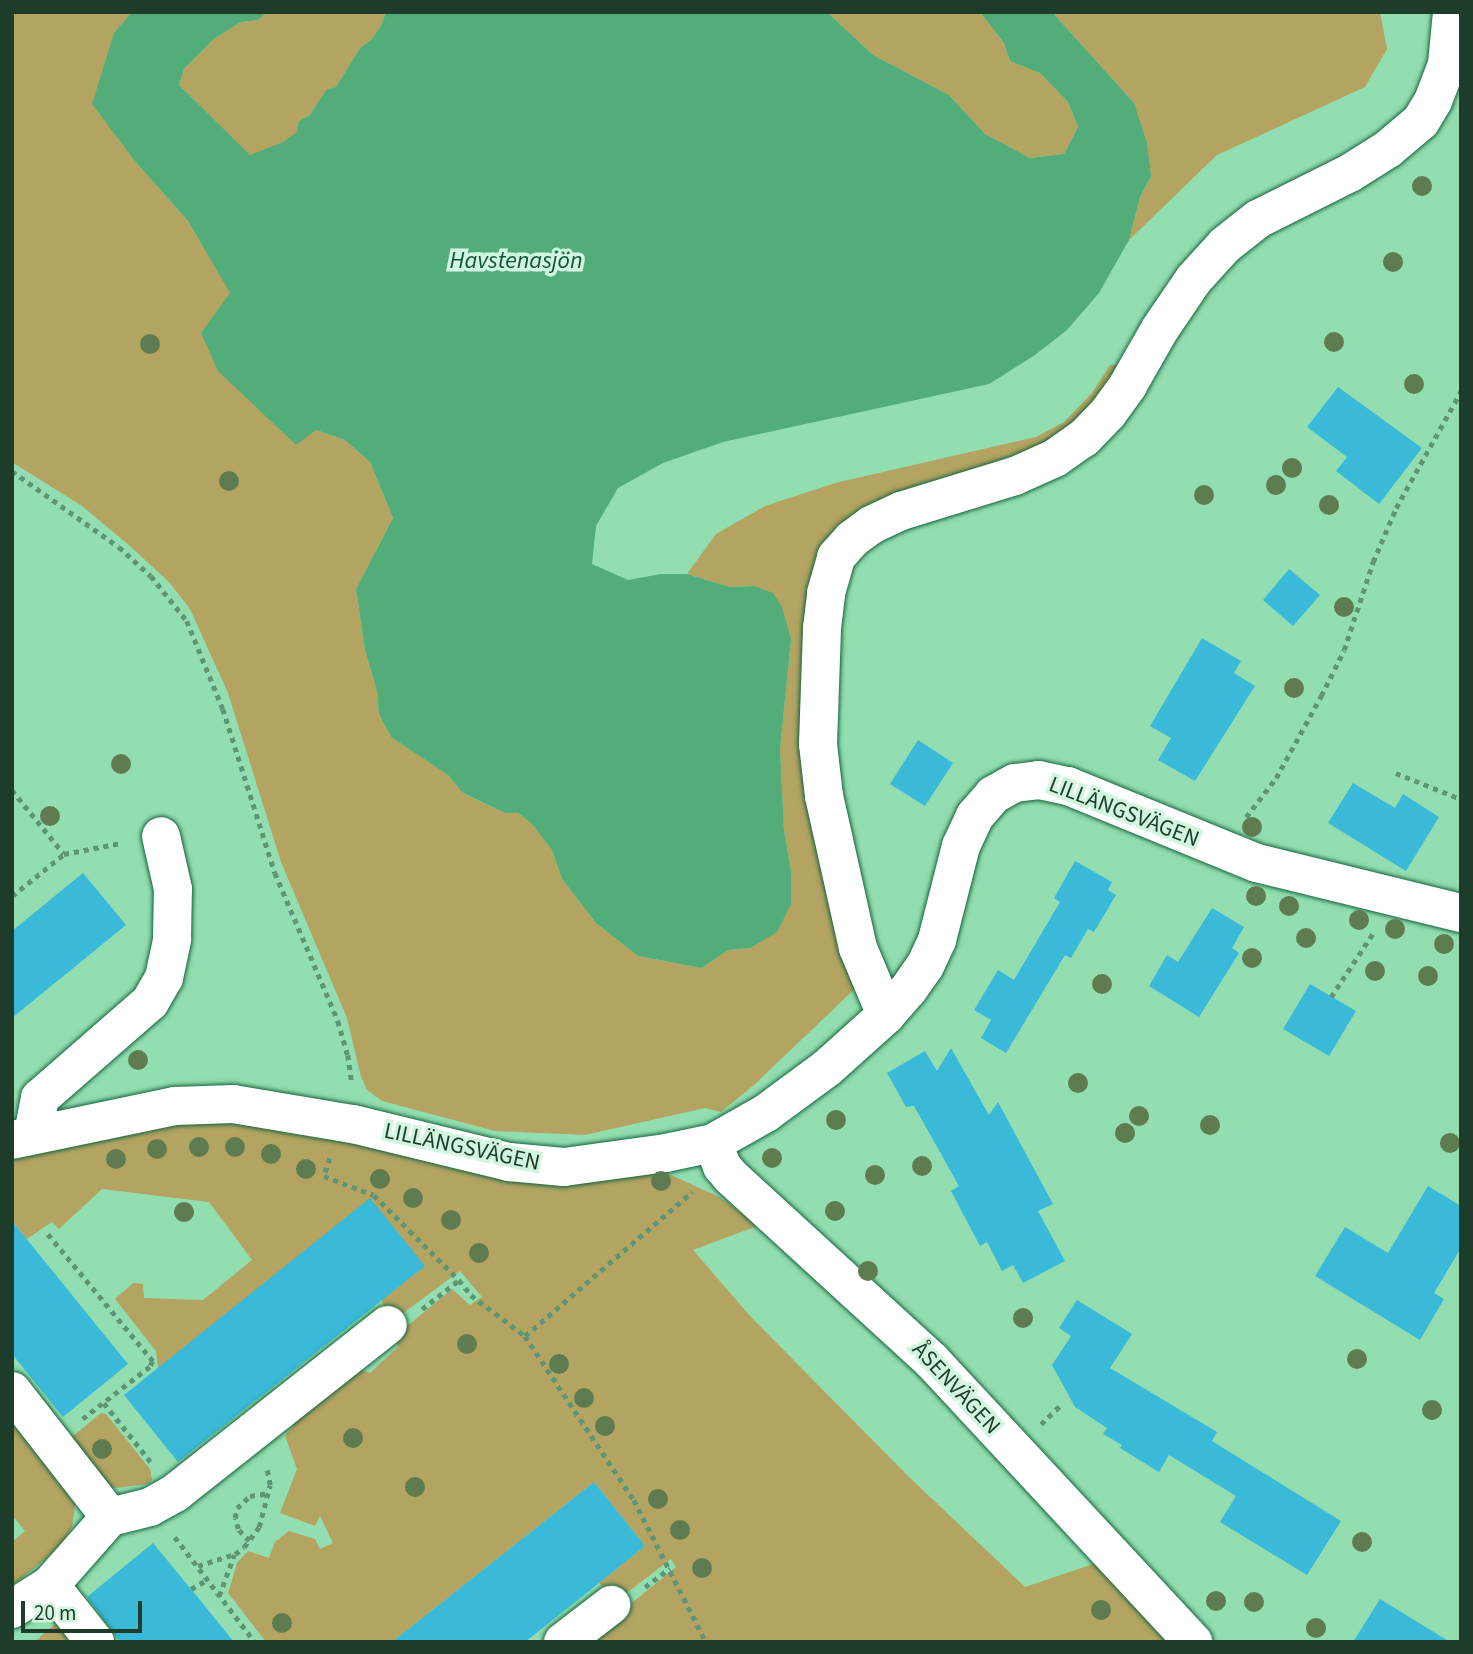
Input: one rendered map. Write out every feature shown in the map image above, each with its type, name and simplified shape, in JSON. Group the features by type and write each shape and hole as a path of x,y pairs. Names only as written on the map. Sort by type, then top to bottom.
{"street":[{"path":"886,1015 858,948 824,796 818,744 822,628 826,593 836,557 852,539 871,524 922,504 1015,476 1055,458 1084,438 1108,413 1194,279 1225,245 1258,219 1350,173 1388,149 1421,121 1433,101 1447,64 1452,12"},
{"name":"LILLÄNGSVÄGEN","path":"22,1137 175,1106 233,1104 341,1122 509,1162 564,1167 666,1153 717,1154 766,1113 817,1076 886,1015 925,966 937,940 961,846 975,816 993,796 1015,783 1039,780 1068,786 1257,863 1461,913"},
{"path":"22,1137 40,1098 131,1021 150,1002 164,978 172,939 173,889 161,836"},
{"name":"ÅSENVÄGEN","path":"717,1154 754,1199 887,1317 932,1361 1193,1642"},
{"path":"12,1609 50,1585 110,1517 163,1500 388,1325"},
{"path":"12,1391 110,1517"},
{"path":"50,1585 95,1642"},
{"path":"563,1642 611,1605"}],"path":[{"path":"1225,851 1251,810 1276,778 1321,696 1344,650 1373,562 1396,508 1461,391"},
{"path":"12,471 119,547 151,576 187,621 223,709 275,873 338,1021 348,1055 352,1087 324,1176 374,1195 459,1280 471,1296 525,1336 634,1500 706,1642"},
{"path":"1396,773 1461,799"},
{"path":"12,790 64,854"},
{"path":"12,896 64,854 161,836"},
{"path":"1331,996 1397,898"},
{"path":"525,1336 717,1154"},
{"path":"48,1234 153,1360 150,1367 53,1444"},
{"path":"388,1325 402,1324 459,1280"},
{"path":"104,1403 163,1500 198,1566 255,1642"},
{"path":"198,1566 235,1554 259,1527 270,1485 266,1464"},
{"path":"249,1541 238,1529 235,1518 237,1508 250,1496 268,1493"},
{"path":"219,1596 235,1554"},
{"path":"191,1589 208,1579"}],"shaded area":[{"path":"12,12 132,12 114,34 93,104 134,160 188,221 231,294 201,333 316,430 345,440 370,462 393,518 356,589 365,650 377,691 379,714 391,737 448,775 464,794 505,813 518,813 532,824 552,850 562,879 596,923 638,956 702,968 728,950 750,948 791,871 784,830 780,749 791,639 754,586 730,587 687,574 716,534 765,506 835,483 1036,437 1064,422 1092,393 1110,365 1130,364 1078,430 992,470 817,578 863,981 754,1085 721,1112 705,1108 585,1135 495,1131 382,1101 367,1090 361,1077 347,1018 281,862 228,693 190,609 169,582 82,506 12,462"},
{"path":"267,12 386,12 381,26 371,40 360,48 336,87 326,91 310,115 299,121 298,132 283,142 250,156 179,85 184,69 215,38 241,22 258,20"},
{"path":"827,12 980,12 1004,43 1010,61 1040,73 1068,102 1078,127 1064,154 1030,158 985,134 949,95 873,55"},
{"path":"1052,12 1380,12 1387,49 1365,87 1217,155 1129,240 1140,197 1151,176 1134,103"},
{"path":"220,1122 658,1169 719,1197 760,1225 693,1250 750,1316 909,1477 1025,1587 1102,1561 1178,1642 584,1642 676,1567 671,1559 615,1602 599,1583 645,1546 594,1482 392,1642 266,1642 228,1593 237,1563 248,1551 269,1558 275,1542 289,1531 315,1539 320,1549 333,1543 320,1516 315,1526 280,1513 297,1469 285,1436 306,1408 354,1367 370,1373 398,1347 394,1337 452,1289 470,1305 482,1297 460,1271 395,1319 381,1301 158,1368 156,1351 115,1299 133,1283 143,1284 144,1298 203,1300 252,1260 209,1202 102,1189 59,1229 52,1222 27,1239 12,1221 12,1156 170,1124"},
{"path":"12,1412 75,1499 75,1506 72,1527 62,1545 12,1586 12,1542 25,1531 12,1515"},
{"path":"101,1413 106,1414 150,1469 152,1480 148,1484 115,1488 106,1484 67,1441"},
{"path":"59,1621 76,1642 34,1642"}],"water":[{"name":"Havstenasjön","path":"132,12 267,12 258,20 241,22 215,38 184,69 179,85 250,155 283,142 297,132 299,121 310,115 326,90 336,87 360,48 371,40 381,26 386,12 827,12 873,55 949,95 985,134 1030,158 1064,154 1078,127 1068,102 1040,73 1010,61 1004,43 980,12 1052,12 1134,103 1147,143 1151,176 1140,197 1129,240 1099,293 1067,330 1035,355 989,384 723,442 663,463 618,488 596,526 592,564 628,580 661,574 687,574 730,587 754,586 773,593 782,607 791,639 780,749 784,830 791,871 791,904 777,932 750,948 728,950 702,968 638,956 596,923 562,879 552,850 532,824 518,813 505,813 463,793 448,775 391,737 379,714 377,691 365,650 356,589 393,518 370,462 345,440 316,430 296,445 218,371 201,333 230,293 188,221 134,160 92,104 114,33"}],"building":[{"path":"1338,387 1422,448 1379,504 1336,471 1347,457 1307,427"},
{"path":"1289,569 1320,595 1293,626 1263,600"},
{"path":"1202,638 1241,661 1234,673 1255,686 1195,781 1158,760 1171,738 1150,726"},
{"path":"918,740 953,763 925,806 890,784"},
{"path":"1353,783 1395,808 1403,794 1439,817 1406,871 1328,823"},
{"path":"1075,861 1112,882 1108,890 1116,895 1094,932 1088,929 1071,958 1065,955 1006,1053 981,1038 991,1020 974,1010 998,970 1014,980 1060,902 1054,898"},
{"path":"83,873 126,925 12,1018 12,931"},
{"path":"1212,908 1244,927 1232,948 1239,953 1199,1017 1149,986 1167,955 1178,962"},
{"path":"1310,984 1356,1011 1329,1056 1283,1029"},
{"path":"951,1048 989,1115 998,1102 1053,1204 1038,1211 1065,1261 1023,1283 1013,1265 1002,1271 987,1242 980,1246 951,1191 959,1186 914,1106 906,1107 887,1073 925,1051 937,1071"},
{"path":"1428,1186 1461,1206 1461,1248 1434,1293 1444,1299 1420,1340 1315,1276 1345,1227 1388,1253"},
{"path":"370,1198 425,1266 178,1462 124,1395"},
{"path":"12,1221 128,1364 63,1417 12,1354"},
{"path":"1077,1300 1132,1334 1110,1368 1217,1432 1212,1441 1341,1521 1307,1575 1220,1522 1236,1496 1169,1455 1159,1472 1120,1448 1122,1445 1103,1434 1107,1428 1075,1407 1052,1365 1071,1336 1059,1328"},
{"path":"594,1482 645,1546 525,1642 392,1642"},
{"path":"153,1543 234,1642 120,1642 87,1597"},
{"path":"1380,1599 1450,1642 1353,1642"}]}
